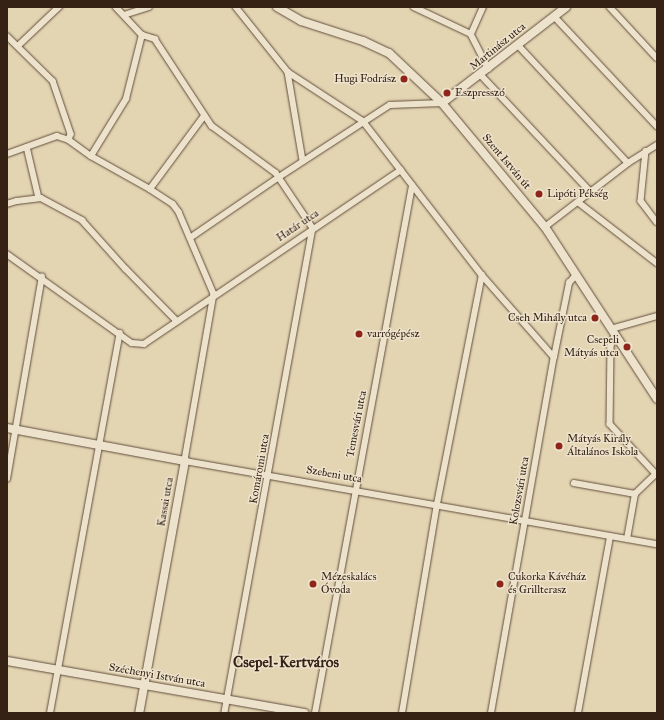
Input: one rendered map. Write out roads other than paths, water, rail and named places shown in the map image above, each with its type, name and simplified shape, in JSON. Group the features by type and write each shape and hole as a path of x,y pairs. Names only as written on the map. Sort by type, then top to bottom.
{"street":[{"path":"18,46 59,7"},
{"path":"116,7 142,35 154,39 204,116 221,133 279,177 313,228"},
{"path":"124,15 149,7"},
{"path":"236,7 256,35 288,72 363,121 482,275 554,357"},
{"name":"Szent István út","path":"277,7 301,21 363,41 390,53 442,103 545,227 657,399"},
{"path":"414,7 471,34 489,69"},
{"path":"471,34 483,7"},
{"path":"610,7 657,58"},
{"path":"560,11 657,126"},
{"name":"Martinász utca","path":"442,103 489,69 560,11"},
{"path":"91,156 126,99 142,35"},
{"path":"7,36 53,81 71,134 69,140"},
{"path":"518,45 628,163"},
{"path":"288,72 303,161"},
{"path":"480,76 591,192"},
{"path":"190,238 363,121 390,105 442,103"},
{"path":"150,189 204,116"},
{"path":"7,154 57,136 69,140 91,156 150,189 173,204 190,238 214,294"},
{"path":"545,227 628,163 657,145"},
{"path":"27,147 38,198"},
{"path":"646,152 641,201 657,222"},
{"name":"Határ utca","path":"7,254 42,276 120,332 132,343 144,344 214,294 401,170"},
{"name":"Temesvári utca","path":"315,713 412,186"},
{"path":"7,204 38,198 82,220 126,270 177,321"},
{"path":"578,202 657,264"},
{"name":"Komáromi utca","path":"225,713 270,475 313,228"},
{"path":"402,713 437,504 482,275"},
{"name":"Kolozsvári utca","path":"491,713 554,357 569,282 576,275"},
{"path":"7,479 42,276"},
{"name":"Kassai utca","path":"139,713 214,294"},
{"path":"610,329 657,316"},
{"path":"50,713 98,445 120,332"},
{"path":"615,336 611,346 610,424 656,474 635,494 627,539"},
{"name":"Szebeni utca","path":"7,428 185,461 437,504 657,544"},
{"path":"574,484 635,494"},
{"path":"578,713 610,536"},
{"name":"Széchenyi István utca","path":"7,661 304,713"}],"place":[{"name":"Hugi Fodrász","path":"404,79"},
{"name":"Eszpresszó","path":"447,93"},
{"name":"Lipóti Pékség","path":"539,194"},
{"name":"Cseh Mihály utca","path":"595,318"},
{"name":"varrógépész","path":"359,334"},
{"name":"Csepeli Mátyás utca","path":"627,347"},
{"name":"Mátyás Király Általános Iskola","path":"559,446"},
{"name":"Mézeskalács Óvoda","path":"313,584"},
{"name":"Cukorka Kávéház és Grillterasz","path":"500,584"}],"district":[{"name":"Csepel-Kertváros","path":"286,663"}]}
